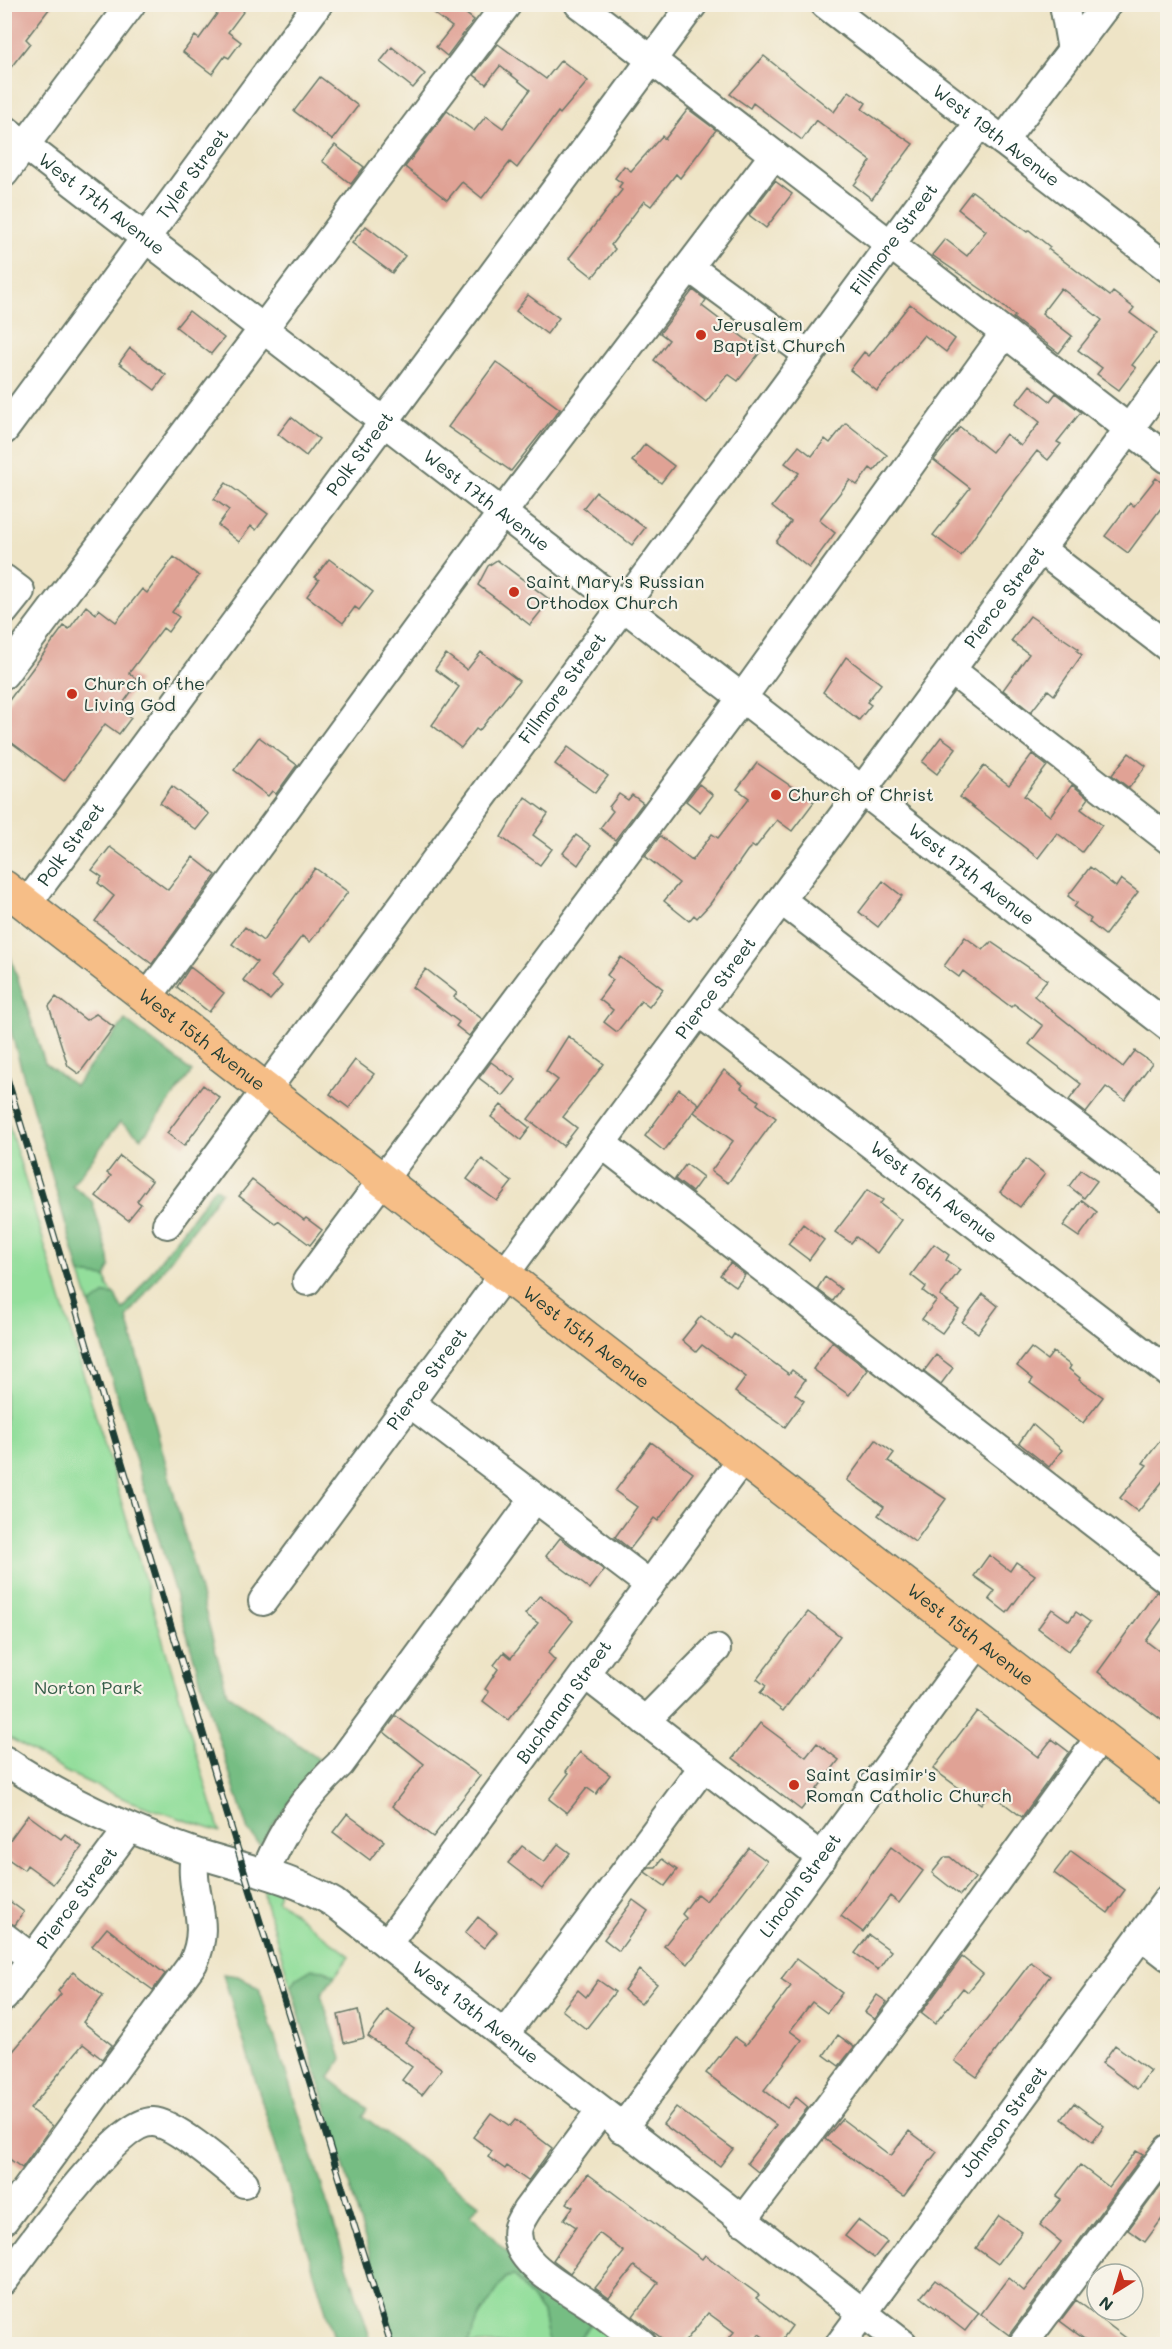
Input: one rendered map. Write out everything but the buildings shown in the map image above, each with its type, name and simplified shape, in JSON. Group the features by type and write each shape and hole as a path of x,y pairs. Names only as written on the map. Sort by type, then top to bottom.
{"main road":[{"name":"West 15th Avenue","path":"16,895 502,1275 1167,1788"}],"street":[{"path":"4,173 27,147 131,4"},
{"name":"Tyler Street","path":"4,430 318,4"},
{"path":"4,674 507,4"},
{"path":"579,4 1167,459"},
{"name":"Polk Street","path":"16,895 385,423 693,4"},
{"name":"West 19th Avenue","path":"825,4 1167,268"},
{"path":"1064,4 1072,50"},
{"path":"1003,141 1107,4"},
{"name":"Fillmore Street","path":"166,1224 980,123"},
{"name":"West 17th Avenue","path":"4,129 1167,1026"},
{"path":"147,998 502,513 774,155"},
{"path":"689,267 809,355"},
{"path":"308,1281 742,698 1005,333"},
{"name":"Pierce Street","path":"263,1601 1167,376"},
{"path":"1040,549 1167,647"},
{"path":"4,579 20,591 4,611"},
{"path":"951,670 1167,839"},
{"path":"781,900 1167,1197"},
{"name":"West 16th Avenue","path":"699,1012 1167,1372"},
{"path":"601,1143 1167,1580"},
{"path":"409,1402 650,1585"},
{"name":"Buchanan Street","path":"387,1944 742,1460"},
{"path":"265,1872 289,1822 313,1789 340,1764 438,1627 535,1498"},
{"name":"Lincoln Street","path":"642,2344 605,2315 544,2275 531,2263 520,2241 518,2228 526,2210 611,2120 822,1858 979,1642"},
{"path":"645,1721 716,1649"},
{"path":"586,1675 822,1858"},
{"path":"742,2220 916,1992 1101,1736"},
{"name":"West 13th Avenue","path":"4,1761 48,1788 129,1828 195,1852 265,1872 321,1895 903,2344"},
{"path":"504,2036 704,1766"},
{"name":"Pierce Street","path":"4,1997 129,1828"},
{"path":"4,2220 193,1963 203,1935 194,1887 195,1852"},
{"name":"Johnson Street","path":"840,2344 1167,1899"},
{"path":"1141,1935 1167,1956"},
{"path":"4,1937 33,1959"},
{"path":"4,2280 102,2156 138,2126 153,2122 169,2127 244,2182"},
{"path":"1023,2344 1167,2149"}],"green space":[{"path":"5,940 45,1063 75,1086 125,1020 192,1072 142,1138 120,1122 72,1185 92,1201 109,1257 110,1267 106,1277 80,1274 5,1011"},
{"name":"Norton Park","path":"5,1112 220,1832 129,1801 66,1772 5,1735"},
{"path":"215,1187 221,1192 127,1318 227,1693 321,1761 273,1825 261,1846 248,1831 209,1709 90,1305 105,1294 115,1295 123,1310"},
{"path":"80,1274 106,1277 108,1287 115,1295 105,1294 90,1305"},
{"path":"263,1884 279,1890 277,1900 350,1956 335,1976 324,1970 297,1978 291,1987 265,1901"},
{"path":"312,1969 324,1970 335,1976 321,1995 342,2059 329,2078 368,2109 363,2116 479,2204 471,2215 503,2248 594,2319 575,2344 549,2344 543,2313 514,2276 506,2277 479,2317 468,2344 396,2344 291,1987 297,1978"},
{"path":"223,1974 238,1976 259,1988 372,2344 336,2344"},
{"path":"514,2276 543,2313 549,2344 468,2344 479,2317 506,2277"},
{"path":"594,2319 626,2344 575,2344"}],"railway":[{"path":"4,1068 243,1867 391,2344"}],"place":[{"name":"Jerusalem Baptist Church","path":"701,335"},
{"name":"Saint Mary's Russian Orthodox Church","path":"514,592"},
{"name":"Church of the Living God","path":"72,694"},
{"name":"Church of Christ","path":"776,795"},
{"name":"Saint Casimir's Roman Catholic Church","path":"794,1785"}]}
